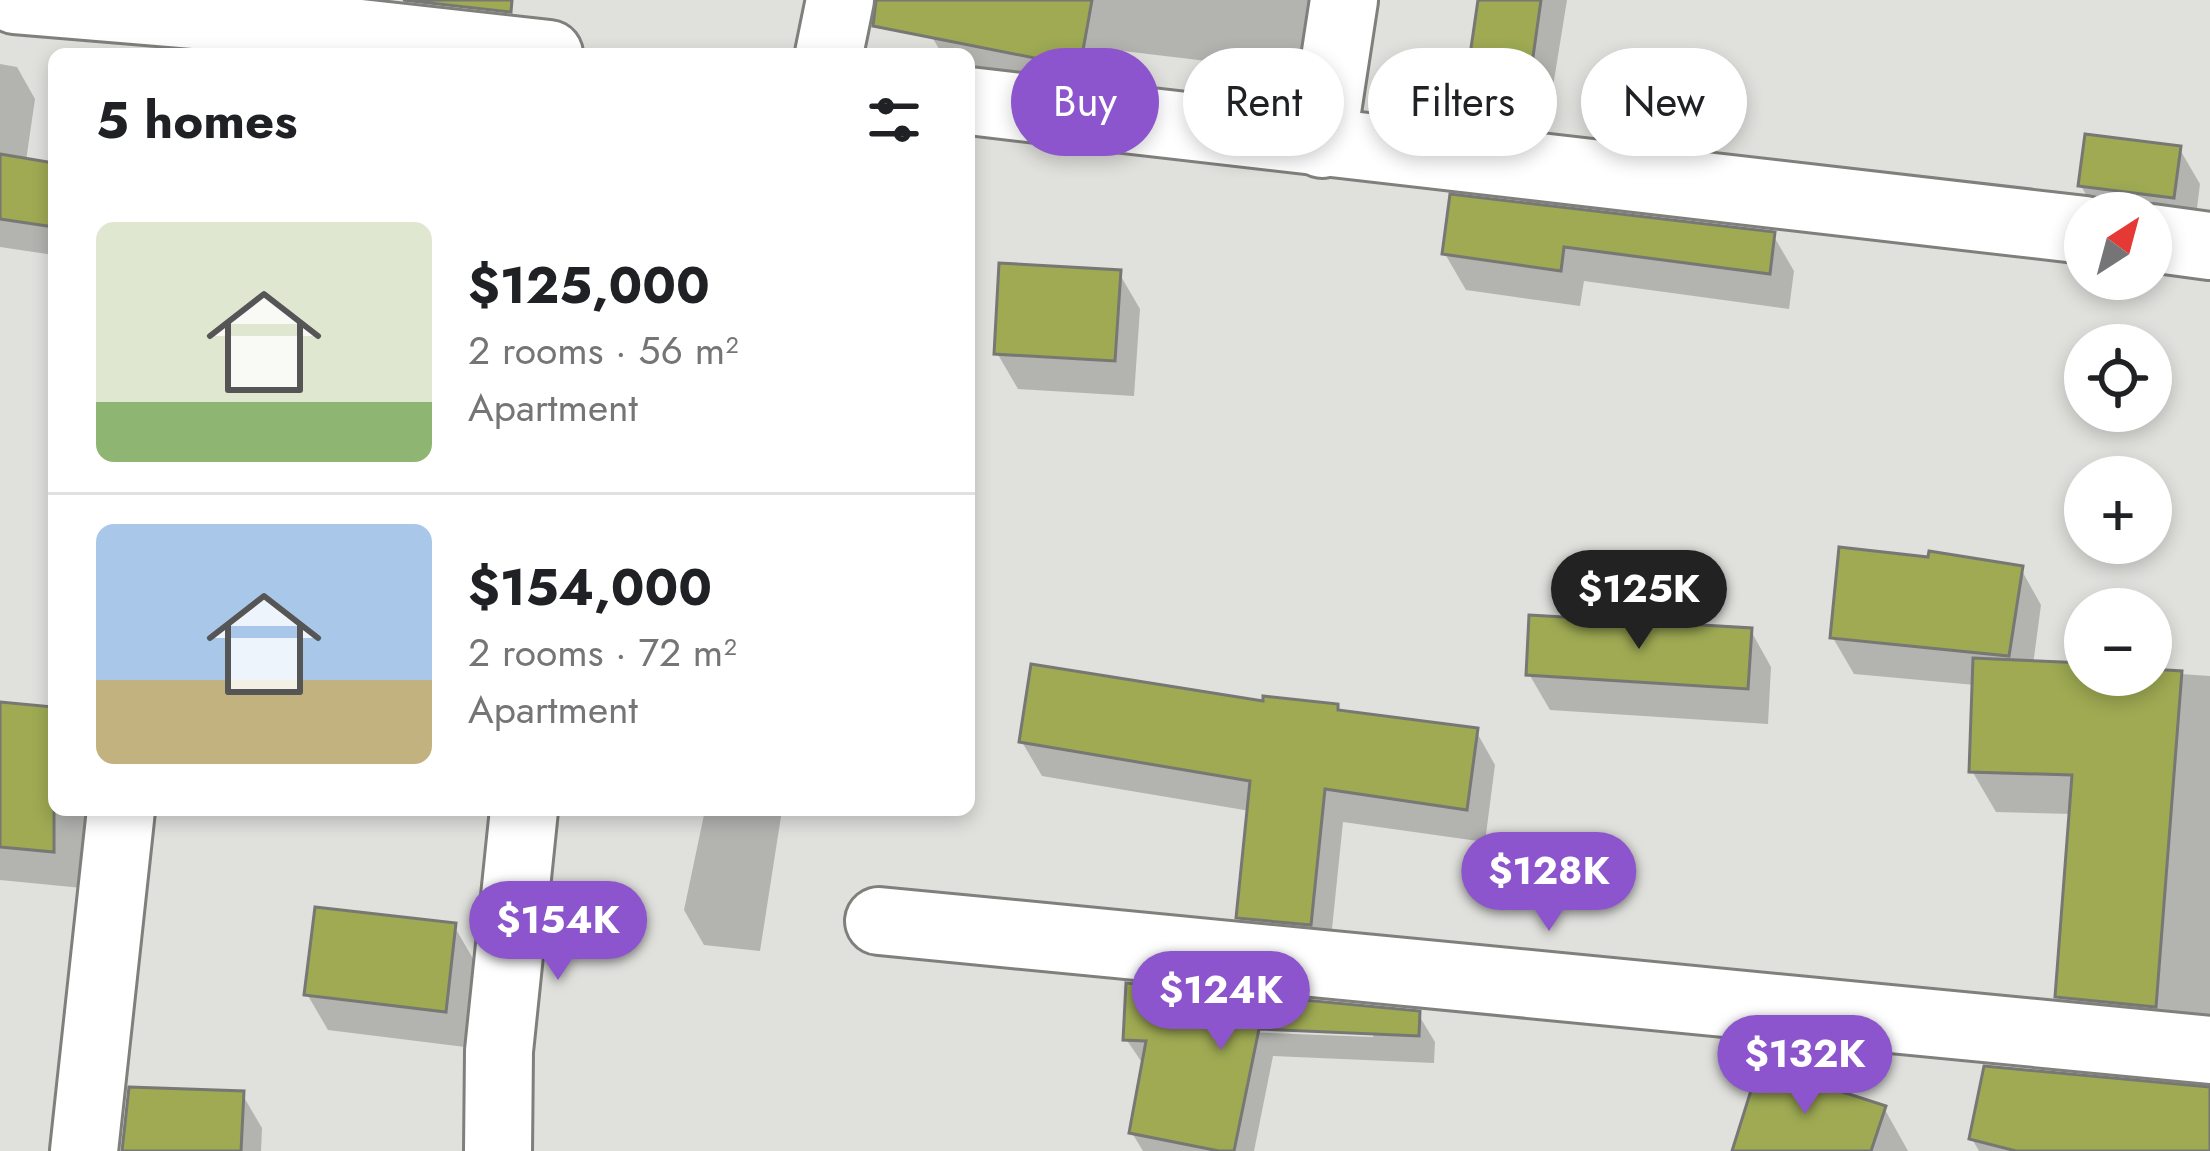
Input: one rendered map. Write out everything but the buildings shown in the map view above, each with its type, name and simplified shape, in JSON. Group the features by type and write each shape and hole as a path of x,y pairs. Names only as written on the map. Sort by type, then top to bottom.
{"street":[{"path":"15,0 205,35 430,20 528,48"},
{"path":"830,48 840,0"},
{"path":"1337,48 1344,0"},
{"path":"975,102 1183,127"},
{"path":"1344,146 2064,228"},
{"path":"2172,241 2210,246"},
{"path":"84,1151 120,816"},
{"path":"498,1151 500,1051 523,816"},
{"path":"878,921 2210,1050"}]}
